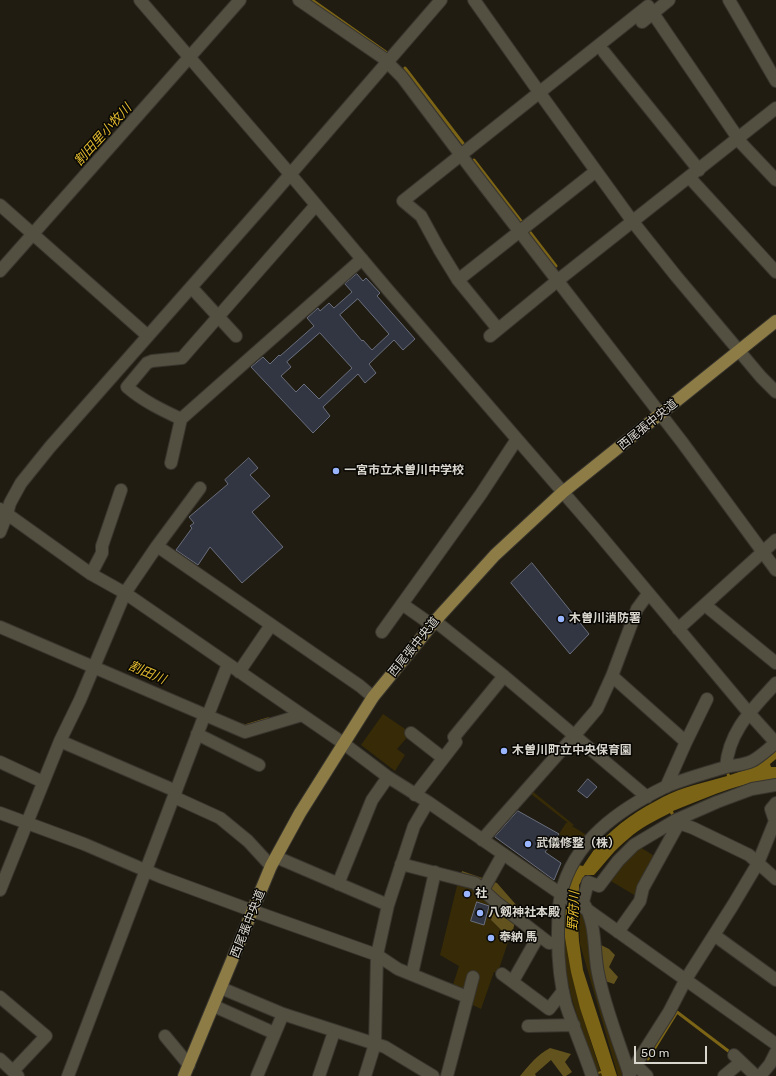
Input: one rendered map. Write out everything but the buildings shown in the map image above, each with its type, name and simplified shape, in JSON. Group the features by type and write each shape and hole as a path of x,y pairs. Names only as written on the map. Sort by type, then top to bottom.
{"main road":[{"name":"西尾張中央道","path":"187,1071 274,862 300,813 373,697 433,623 495,555 563,492 661,415 776,321"}],"street":[{"path":"140,0 563,492 776,743 752,761 726,767 666,787 647,797 621,812 604,825 577,856 565,881 558,918 560,980 592,1076"},
{"path":"0,271 240,0"},
{"path":"299,0 388,62 402,77 519,232 661,415 776,570"},
{"path":"0,532 4,512 34,466 192,287 441,0"},
{"path":"474,0 633,222 739,351 776,392"},
{"path":"669,0 648,6 542,96 463,158 403,201 421,216 458,280 494,333 557,281 776,108"},
{"path":"729,0 776,81"},
{"path":"542,96 604,52 648,6"},
{"path":"648,6 738,139 776,180"},
{"path":"604,52 694,174 776,272"},
{"path":"458,280 596,171"},
{"path":"0,205 148,336"},
{"path":"181,419 148,403 127,387 147,363 152,361 182,358 316,205"},
{"path":"171,463 181,419 362,259"},
{"path":"192,287 236,336"},
{"path":"382,632 481,494 517,439"},
{"path":"0,890 60,741 96,664 125,593 157,546 200,488"},
{"path":"91,574 102,553 102,546 121,490"},
{"path":"4,512 91,574 125,593 343,743 388,778 428,802 584,908 776,1044"},
{"path":"678,629 776,540"},
{"path":"157,546 373,697"},
{"path":"482,840 597,709 612,676 637,609 648,594"},
{"path":"402,604 433,623 504,676 647,797"},
{"path":"705,605 776,663"},
{"path":"239,672 271,625"},
{"path":"0,627 96,664 208,712 245,732 302,715"},
{"path":"68,1076 197,734 228,664"},
{"path":"415,795 456,742 454,737 504,676"},
{"path":"612,676 686,742"},
{"path":"726,767 727,756 736,729 776,683"},
{"path":"666,787 707,700"},
{"path":"410,733 443,758"},
{"path":"197,734 259,765"},
{"path":"60,741 175,794 220,818 274,862 338,884 388,905"},
{"path":"0,762 43,782"},
{"path":"338,884 372,800 388,778"},
{"path":"632,1072 607,1009 598,972 592,921 584,908 583,902 588,882 599,886 618,861 634,845 677,822 717,802 752,790 776,785"},
{"path":"365,1076 375,1044 377,955 388,905 414,826 428,802"},
{"path":"632,1072 669,1012 686,979 758,863 772,830 774,821 770,809 776,803"},
{"path":"0,813 84,844 146,870 253,911 377,955 398,969 467,997"},
{"path":"677,822 693,828 749,855 776,879"},
{"path":"618,932 640,900 643,888 677,822"},
{"path":"483,890 503,854"},
{"path":"401,864 475,883 549,943 558,942"},
{"path":"412,974 435,872"},
{"path":"513,981 539,935"},
{"path":"714,935 776,980"},
{"path":"502,974 548,1009 563,991"},
{"path":"448,1076 473,976"},
{"path":"221,988 283,1014 334,1032 386,1047 433,1076"},
{"path":"0,997 46,1036 16,1074 0,1059"},
{"path":"214,1006 274,1033"},
{"path":"257,1076 283,1014"},
{"path":"528,1026 574,1025"},
{"path":"319,1076 334,1032"},
{"path":"164,1036 187,1071"},
{"path":"760,1076 770,1064 776,1052"},
{"path":"724,1076 738,1058 756,1076"},
{"path":"632,1072 647,1076"}],"shaded area":[{"path":"383,714 411,733 397,749 405,755 395,771 361,745"},
{"path":"531,790 574,825 572,826 588,836 581,848 559,834 566,823 568,823 531,794 525,801 522,799"},
{"path":"640,847 659,859 636,896 609,880 619,863"},
{"path":"462,871 497,883 518,907 511,940 491,920 496,901 460,879"},
{"path":"458,882 473,886 494,904 491,920 509,939 498,972 494,972 481,1009 458,998 452,988 459,966 440,955"},
{"path":"579,910 590,914 627,1076 618,1076 580,944"},
{"path":"563,919 590,1039 602,1076 596,1076 571,996 560,938"},
{"path":"601,945 609,949 615,955 609,967 618,977 614,984 599,979 595,953"},
{"path":"550,1048 571,1054 565,1062 572,1072 566,1076 563,1076 551,1060 535,1074 536,1076 520,1076 537,1057"}],"water":[{"name":"野府川","path":"776,749 776,759 770,764 771,767 776,767 776,779 749,783 736,787 673,811 675,817 673,818 670,813 648,824 623,843 594,875 585,875 579,885 577,910 583,970 617,1076 602,1076 601,1073 596,1075 595,1073 601,1071 580,1008 571,972 563,919 568,889 572,876 578,865 583,866 595,849 613,830 629,818 663,797 678,790 727,776 726,772 728,771 730,775 748,769"}],"waterway":[{"path":"312,0 390,55"},
{"path":"405,68 465,146"},
{"path":"474,160 524,225"},
{"path":"529,231 556,266"},
{"name":"割田川","path":"243,725 245,726 268,719"},
{"path":"648,1059 677,1012 731,1053"}],"place":[{"name":"一宮市立木曽川中学校","path":"336,471"},
{"name":"木曽川消防署","path":"561,619"},
{"name":"木曽川町立中央保育園","path":"504,751"},
{"name":"武儀修整（株）","path":"528,844"},
{"name":"社","path":"467,894"},
{"name":"八剱神社本殿","path":"480,913"},
{"name":"奉納 馬","path":"491,938"}],"water label":[{"name":"割田里小牧川","path":"103,135"}]}
